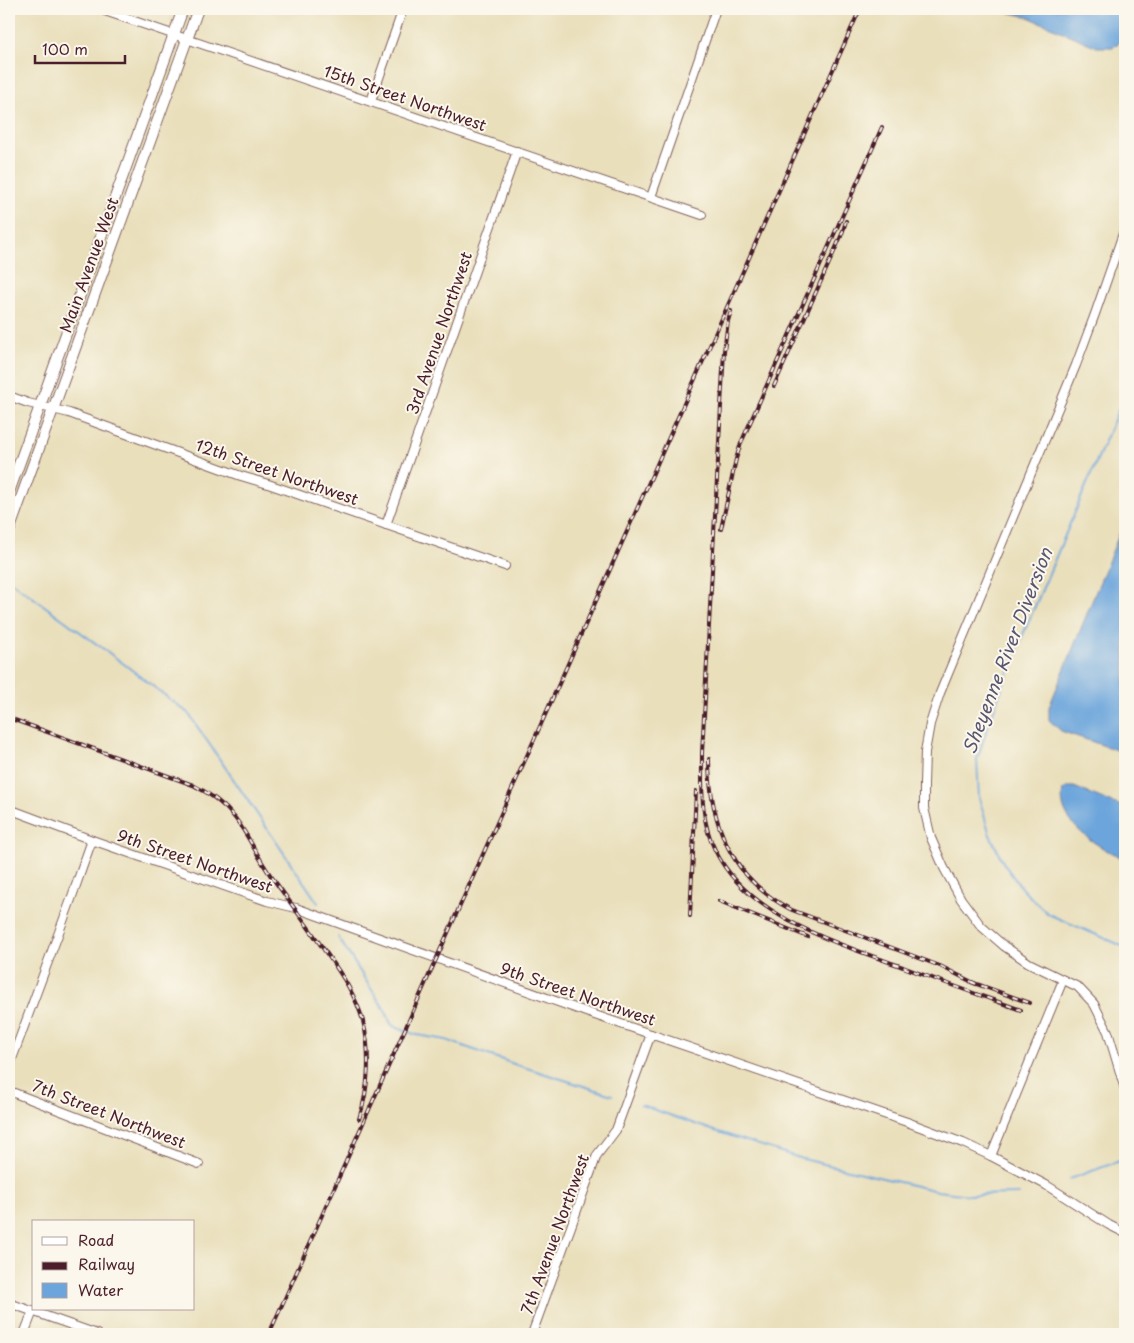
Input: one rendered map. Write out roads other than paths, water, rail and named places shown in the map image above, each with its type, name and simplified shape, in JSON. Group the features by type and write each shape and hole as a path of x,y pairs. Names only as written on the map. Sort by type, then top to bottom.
{"main road":[{"name":"Main Avenue West","path":"9,492 183,9"},
{"name":"Main Avenue West","path":"9,531 198,9"}],"street":[{"name":"15th Street Northwest","path":"100,9 702,215"},
{"path":"371,101 403,9"},
{"path":"651,198 716,9"},
{"name":"3rd Avenue Northwest","path":"386,524 517,152"},
{"path":"1125,228 1072,374 940,693 930,724 924,784 924,808 931,838 944,868 961,899 981,926 1004,946 1029,963 1078,986 1094,1004 1108,1032 1125,1089"},
{"name":"12th Street Northwest","path":"9,396 28,403 53,408 241,476 505,566"},
{"name":"9th Street Northwest","path":"9,809 92,840 267,900 296,908 586,1012 907,1122 991,1156 1046,1185 1125,1233"},
{"path":"9,1067 92,840"},
{"path":"991,1156 1063,980"},
{"name":"7th Avenue Northwest","path":"532,1334 597,1155 616,1130 651,1034"},
{"name":"7th Street Northwest","path":"9,1091 199,1164"},
{"path":"9,1303 85,1333 96,1334"},
{"path":"24,1334 32,1311"}],"water":[{"path":"994,9 1125,9 1125,36 1114,47 1097,47 1028,17"},
{"path":"1125,520 1125,753 1061,731 1049,720 1049,707"},
{"path":"1068,787 1074,787 1125,807 1125,859 1092,841 1073,823 1066,813 1062,802 1063,790"}],"waterway":[{"name":"Sheyenne River Diversion","path":"1125,394 1022,637 977,759 979,798 990,835 1004,864 1022,889 1048,914 1125,947"},
{"path":"9,580 188,713 318,903"},
{"path":"338,937 386,1012 391,1024 395,1027 417,1035 446,1040 612,1095"},
{"path":"641,1105 803,1159 937,1191 969,1195 1019,1194"},
{"path":"1070,1179 1125,1159"}],"railway":[{"path":"269,1334 860,9"},
{"path":"721,529 741,443 882,127"},
{"path":"774,386 842,234 846,221"},
{"path":"731,311 724,351 702,753 704,815 710,839 730,873 749,893 797,925 824,938 1021,1010"},
{"path":"9,718 193,785 216,799 231,813 245,832 271,876 338,970 357,1003 366,1033 368,1058 367,1083 359,1119"},
{"path":"709,759 710,783 719,827 739,866 771,898 792,910 940,966 976,984"},
{"path":"690,916 696,791"},
{"path":"719,901 808,937"},
{"path":"971,982 1030,1003"}]}
